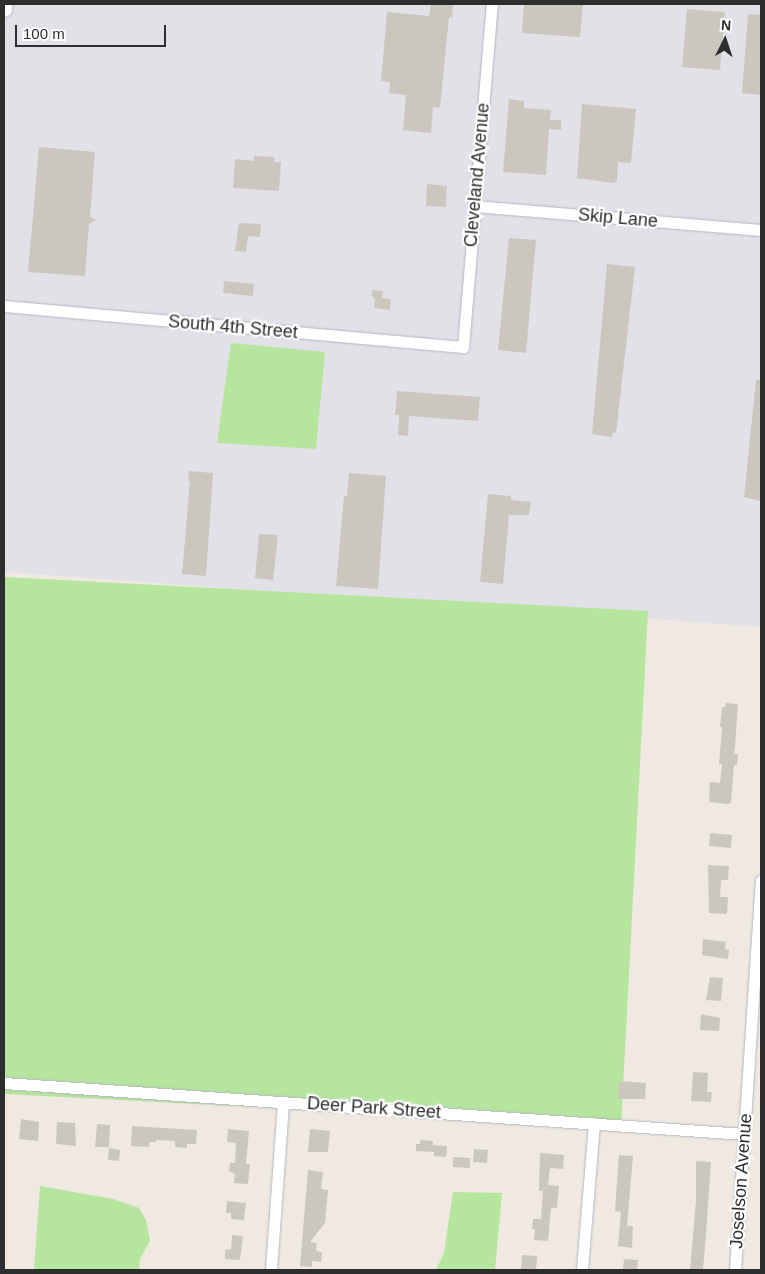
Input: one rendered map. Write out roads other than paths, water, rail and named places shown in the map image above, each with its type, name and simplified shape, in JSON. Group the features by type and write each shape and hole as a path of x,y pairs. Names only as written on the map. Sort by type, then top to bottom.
{"street":[{"path":"4,4 4,9"},
{"name":"Cleveland Avenue","path":"463,347 492,4"},
{"name":"Skip Lane","path":"474,206 761,230"},
{"name":"South 4th Street","path":"4,306 463,347"},
{"name":"Joselson Avenue","path":"735,1270 761,881"},
{"name":"Deer Park Street","path":"4,1083 744,1134"},
{"path":"271,1270 283,1102"},
{"path":"582,1269 594,1123"}]}
